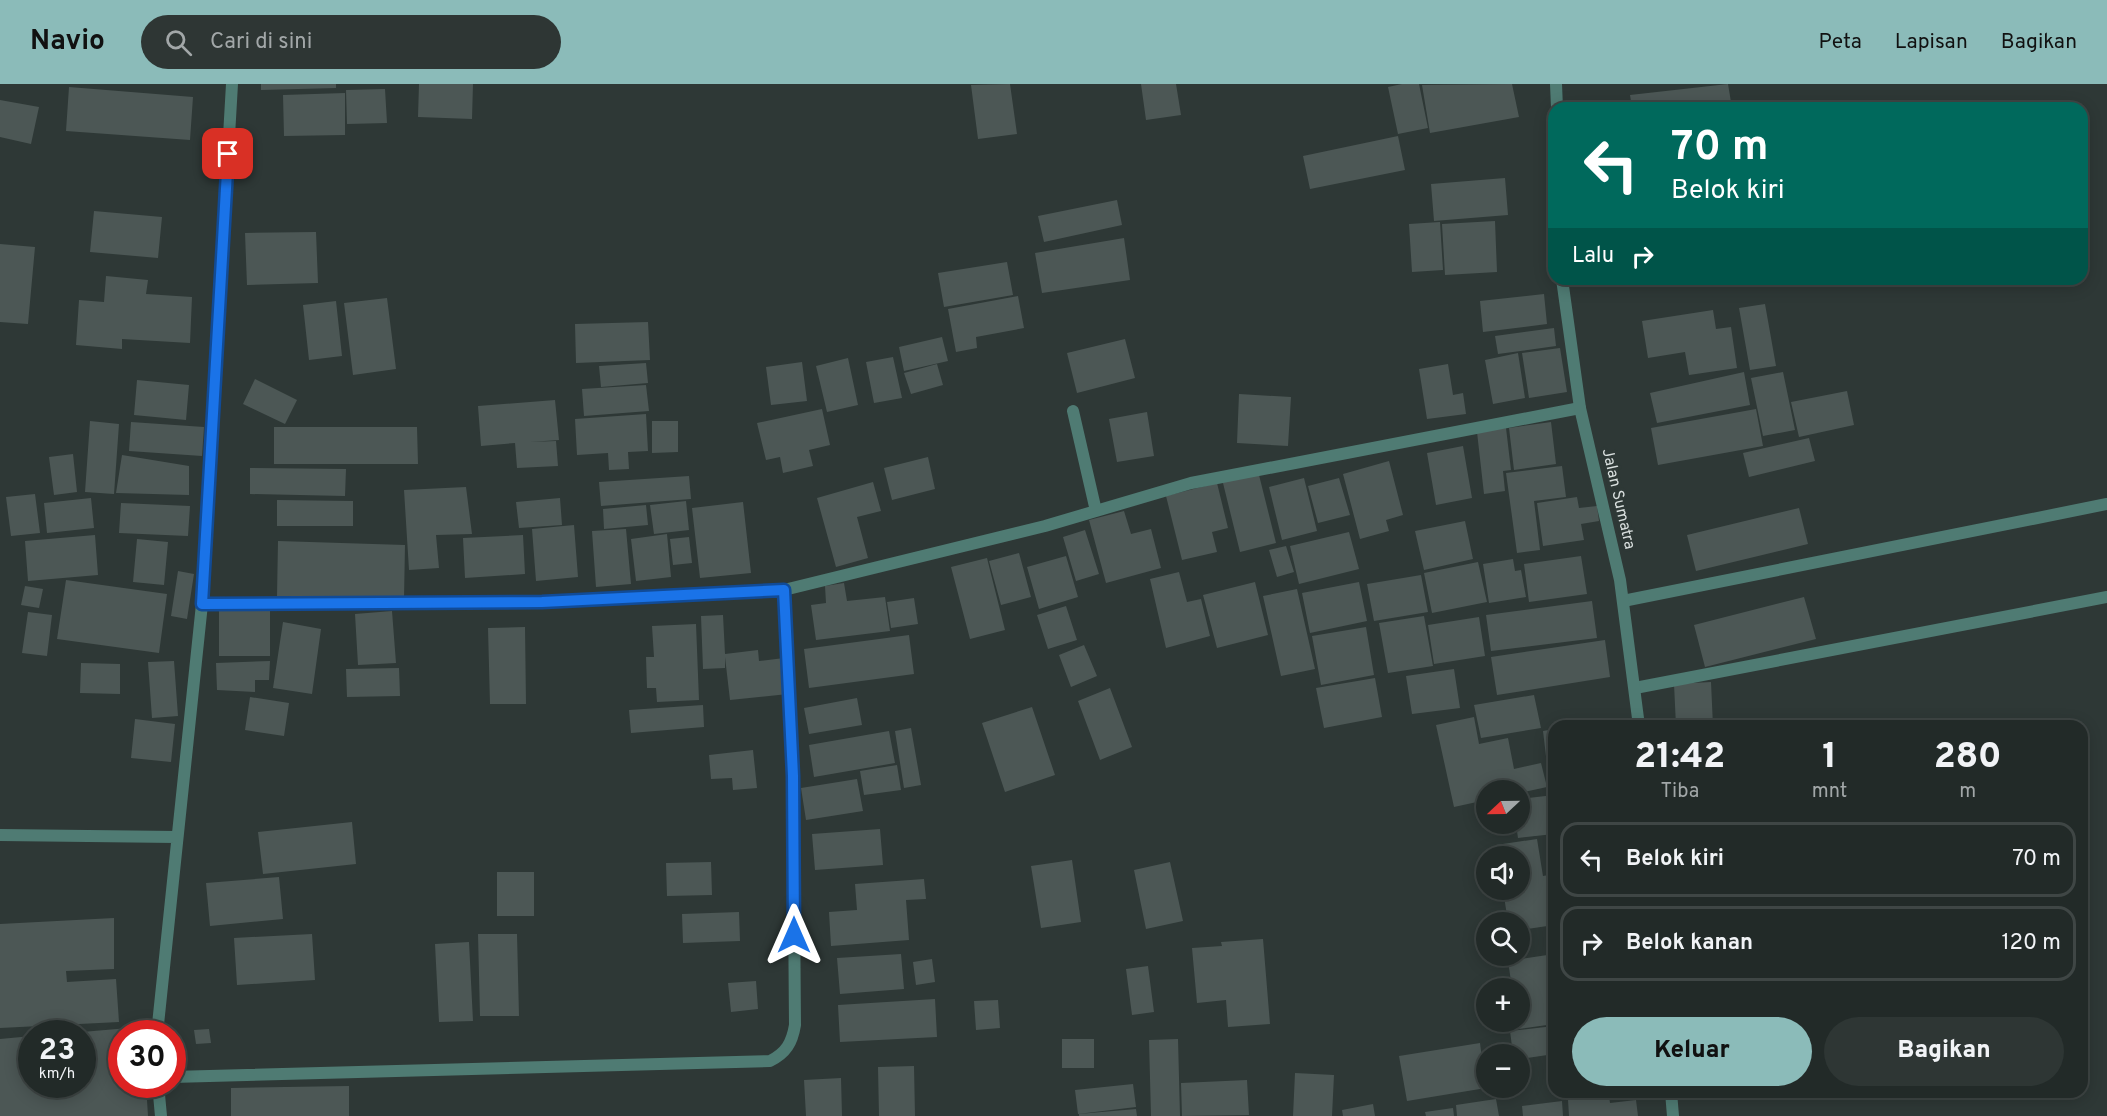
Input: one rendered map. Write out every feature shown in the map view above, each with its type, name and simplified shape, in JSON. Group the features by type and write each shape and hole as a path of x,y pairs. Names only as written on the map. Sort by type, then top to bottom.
{"street":[{"path":"158,1020 202,604 232,84"},
{"path":"1556,84 1557,102"},
{"name":"Jalan Sumatra","path":"1563,285 1580,408 1623,601 1638,720"},
{"path":"202,604 542,602 784,590 837,579 1096,511 1191,483 1580,408"},
{"path":"1072,411 1096,511"},
{"path":"1623,601 2107,504"},
{"path":"186,1077 770,1061 779,1056 793,1038 795,1025 793,776 784,590"},
{"path":"1635,688 2107,597"},
{"path":"0,835 176,837"},
{"path":"159,1098 161,1116"},
{"path":"1672,1098 1673,1116"}],"building":[{"path":"261,84 336,84 336,88 261,90"},
{"path":"419,84 473,84 472,119 418,117"},
{"path":"1010,84 1017,134 978,139 971,85"},
{"path":"1141,84 1176,84 1181,115 1146,120"},
{"path":"1419,84 1428,128 1398,134 1388,87"},
{"path":"1512,84 1519,117 1430,133 1422,85"},
{"path":"1728,84 1731,102 1631,102 1630,95"},
{"path":"69,87 193,97 190,140 66,131"},
{"path":"385,89 387,123 347,124 346,90"},
{"path":"345,93 345,135 284,136 283,95"},
{"path":"0,100 39,107 31,144 0,137"},
{"path":"1398,136 1405,170 1310,189 1303,156"},
{"path":"1505,178 1508,215 1434,221 1431,184"},
{"path":"1117,200 1122,225 1044,242 1038,216"},
{"path":"94,211 162,217 158,258 90,252"},
{"path":"1495,221 1497,272 1445,275 1442,224"},
{"path":"1440,222 1443,270 1412,272 1409,224"},
{"path":"316,232 318,283 247,285 245,233"},
{"path":"1124,238 1130,280 1042,293 1035,253"},
{"path":"0,244 35,247 28,324 0,322"},
{"path":"1007,262 1013,295 944,307 938,273"},
{"path":"106,276 148,280 146,294 192,297 190,343 122,339 122,349 76,345 79,300 104,302"},
{"path":"1544,294 1547,324 1483,332 1480,301"},
{"path":"1018,296 1024,328 976,337 977,348 956,352 948,309"},
{"path":"387,298 396,369 353,375 344,303"},
{"path":"336,301 342,356 309,360 303,305"},
{"path":"1765,304 1776,366 1750,370 1739,308"},
{"path":"1713,310 1716,329 1731,327 1737,368 1689,375 1685,352 1648,358 1642,321"},
{"path":"648,322 650,360 576,363 575,324"},
{"path":"1554,328 1556,346 1498,354 1495,336"},
{"path":"942,337 948,361 904,371 899,347"},
{"path":"1125,339 1135,378 1077,393 1067,353"},
{"path":"1560,348 1567,392 1529,398 1522,353"},
{"path":"1518,353 1525,398 1493,404 1485,360"},
{"path":"893,357 902,398 874,403 866,362"},
{"path":"848,358 858,405 827,412 816,366"},
{"path":"802,362 807,401 771,405 766,367"},
{"path":"646,363 648,383 601,387 599,366"},
{"path":"937,364 943,385 911,394 904,373"},
{"path":"1448,364 1453,395 1463,393 1466,414 1427,419 1419,369"},
{"path":"1744,372 1750,405 1657,423 1650,393"},
{"path":"1783,372 1795,430 1763,436 1751,378"},
{"path":"255,379 297,400 285,424 243,404"},
{"path":"137,380 189,385 186,420 134,415"},
{"path":"646,385 649,411 584,416 582,389"},
{"path":"1847,391 1854,425 1799,437 1791,402"},
{"path":"1239,394 1291,397 1288,446 1237,443"},
{"path":"555,400 559,440 530,442 556,441 558,466 517,468 515,443 481,446 478,406"},
{"path":"822,409 830,445 809,450 813,466 783,473 780,457 766,460 757,423"},
{"path":"1756,409 1763,446 1658,465 1651,428"},
{"path":"1147,412 1154,456 1117,462 1109,419"},
{"path":"646,414 648,451 628,452 629,469 609,470 608,453 577,455 575,419"},
{"path":"90,421 119,424 114,494 85,492"},
{"path":"652,421 678,421 678,452 652,453"},
{"path":"131,422 204,427 202,456 129,451"},
{"path":"1551,422 1556,464 1514,470 1509,428"},
{"path":"274,427 417,427 418,464 274,464"},
{"path":"1506,428 1511,470 1503,471 1505,491 1484,494 1477,432"},
{"path":"1809,438 1815,461 1749,477 1743,453"},
{"path":"1463,446 1472,498 1436,505 1427,453"},
{"path":"73,454 77,492 54,495 49,457"},
{"path":"122,455 189,466 189,495 116,493"},
{"path":"928,457 935,489 892,500 884,468"},
{"path":"1389,461 1403,515 1386,520 1389,531 1360,539 1343,474"},
{"path":"1562,466 1566,497 1534,501 1540,550 1517,553 1506,473"},
{"path":"250,468 346,469 345,496 250,494"},
{"path":"1258,471 1276,543 1240,552 1222,479"},
{"path":"689,476 691,499 601,506 599,482"},
{"path":"1304,478 1317,531 1282,540 1269,487"},
{"path":"1339,478 1350,515 1318,523 1308,486"},
{"path":"873,482 881,511 857,517 868,558 836,567 817,498"},
{"path":"1217,483 1228,528 1212,532 1217,552 1182,560 1166,496"},
{"path":"466,487 472,534 436,535 439,568 409,570 404,490"},
{"path":"35,494 40,533 11,536 6,497"},
{"path":"1577,497 1579,508 1597,506 1599,521 1581,524 1584,540 1543,546 1537,503"},
{"path":"91,498 94,528 47,533 44,503"},
{"path":"560,498 562,525 519,528 516,502"},
{"path":"277,500 353,501 353,526 277,526"},
{"path":"686,501 689,530 654,534 650,505"},
{"path":"743,502 751,573 700,578 692,508"},
{"path":"121,503 190,506 188,536 119,533"},
{"path":"646,505 648,525 604,529 603,509"},
{"path":"1799,508 1808,544 1696,571 1687,535"},
{"path":"1124,511 1131,534 1151,529 1161,568 1106,583 1089,520"},
{"path":"1465,521 1473,559 1424,570 1415,531"},
{"path":"574,525 578,577 536,581 532,529"},
{"path":"626,529 631,584 596,587 592,531"},
{"path":"1085,530 1099,574 1076,581 1063,537"},
{"path":"1349,532 1359,569 1299,584 1290,546"},
{"path":"667,534 671,577 636,581 631,539"},
{"path":"95,535 98,575 28,581 25,541"},
{"path":"523,535 525,574 465,578 463,538"},
{"path":"689,537 692,563 673,565 670,539"},
{"path":"137,539 168,542 164,585 133,582"},
{"path":"278,541 405,545 404,599 277,596"},
{"path":"1286,546 1294,572 1277,577 1269,550"},
{"path":"1019,553 1031,597 1001,605 989,561"},
{"path":"1066,556 1078,597 1039,609 1027,567"},
{"path":"1581,556 1587,594 1529,602 1524,564"},
{"path":"987,558 1005,630 970,639 951,567"},
{"path":"1513,559 1515,571 1521,570 1526,597 1489,603 1483,564"},
{"path":"1478,562 1487,602 1432,613 1424,573"},
{"path":"178,571 194,574 187,619 171,616"},
{"path":"1179,572 1187,602 1201,599 1210,636 1166,648 1150,579"},
{"path":"1421,575 1428,612 1374,621 1367,584"},
{"path":"66,580 167,594 159,653 57,639"},
{"path":"1255,582 1268,635 1217,648 1203,595"},
{"path":"1359,582 1367,621 1310,633 1302,593"},
{"path":"844,583 847,601 885,597 890,631 816,640 811,605 826,603 825,586"},
{"path":"25,586 43,589 39,608 21,605"},
{"path":"1297,589 1315,669 1281,676 1263,596"},
{"path":"1804,597 1816,639 1705,667 1694,625"},
{"path":"914,598 918,624 891,628 887,602"},
{"path":"1592,601 1597,638 1491,651 1486,615"},
{"path":"1066,606 1077,640 1048,649 1037,615"},
{"path":"219,611 270,611 270,656 219,656"},
{"path":"392,611 396,663 358,665 355,614"},
{"path":"28,612 52,615 47,656 22,653"},
{"path":"723,615 725,654 758,650 759,661 784,658 788,694 730,700 725,657 725,668 703,669 701,616"},
{"path":"1424,616 1433,666 1388,673 1379,623"},
{"path":"1479,617 1485,656 1434,664 1428,625"},
{"path":"283,622 321,629 312,694 273,688"},
{"path":"696,624 699,700 657,702 656,688 647,688 646,657 654,657 652,626"},
{"path":"525,627 526,704 490,704 488,628"},
{"path":"1366,627 1374,675 1321,685 1312,636"},
{"path":"909,635 914,674 809,688 804,649"},
{"path":"1605,640 1610,677 1497,695 1491,657"},
{"path":"1084,645 1097,676 1071,687 1059,655"},
{"path":"174,661 178,716 152,718 148,662"},
{"path":"270,661 269,680 255,680 255,692 217,690 216,663"},
{"path":"81,663 120,664 120,694 80,693"},
{"path":"399,668 400,696 347,697 346,669"},
{"path":"1454,669 1460,708 1412,714 1406,676"},
{"path":"1375,678 1382,717 1324,728 1316,688"},
{"path":"1711,682 1713,720 1676,720 1674,684"},
{"path":"1110,688 1132,747 1100,760 1078,701"},
{"path":"1534,695 1541,728 1481,738 1474,705"},
{"path":"250,697 289,703 284,736 245,730"},
{"path":"857,698 862,725 809,734 804,708"},
{"path":"703,705 704,727 631,733 629,710"},
{"path":"1032,707 1055,775 1005,792 982,723"},
{"path":"1474,717 1479,744 1508,738 1514,769 1541,763 1547,787 1530,791 1530,780 1476,780 1476,802 1454,807 1436,725"},
{"path":"135,719 175,724 171,762 131,758"},
{"path":"911,728 921,785 904,788 895,731"},
{"path":"1548,730 1548,773 1543,731"},
{"path":"889,731 895,763 814,777 809,745"},
{"path":"753,750 757,788 733,790 732,778 711,779 709,755"},
{"path":"897,765 901,790 864,795 860,771"},
{"path":"857,779 863,811 806,820 801,788"},
{"path":"1548,796 1548,835 1518,838 1517,834 1530,834 1530,798"},
{"path":"352,822 356,864 263,874 258,832"},
{"path":"880,829 883,865 815,870 812,834"},
{"path":"1537,839 1543,876 1548,875 1548,926 1530,929 1530,912 1506,912 1505,900 1530,900 1530,846 1496,846"},
{"path":"1072,860 1081,922 1041,928 1031,866"},
{"path":"711,862 712,895 667,896 666,863"},
{"path":"1170,862 1183,921 1146,929 1134,870"},
{"path":"497,872 534,872 534,916 497,916"},
{"path":"279,877 283,919 210,926 206,883"},
{"path":"924,879 926,899 906,900 909,940 831,946 829,912 857,910 855,884"},
{"path":"739,912 740,941 683,943 682,914"},
{"path":"114,918 114,969 66,971 67,982 116,979 119,1020 96,1023 96,1020 18,1020 18,1027 0,1028 0,924"},
{"path":"312,934 315,980 237,985 234,938"},
{"path":"478,934 517,934 519,1016 480,1016"},
{"path":"1263,939 1270,1024 1228,1027 1226,1000 1197,1003 1192,948 1222,946 1221,942"},
{"path":"469,942 473,1021 439,1022 435,944"},
{"path":"901,954 904,989 840,994 837,958"},
{"path":"1548,955 1548,1025 1530,1027 1530,978 1511,978 1509,966 1530,966 1530,958"},
{"path":"932,959 935,982 916,985 913,962"},
{"path":"1148,966 1154,1012 1132,1015 1126,969"},
{"path":"756,981 758,1009 731,1012 728,983"},
{"path":"935,999 937,1037 840,1042 838,1005"},
{"path":"998,1000 1000,1028 976,1030 974,1001"},
{"path":"1548,1027 1548,1055 1530,1058 1530,1044 1512,1044 1510,1032 1530,1032 1530,1029"},
{"path":"209,1029 211,1043 196,1044 194,1030"},
{"path":"108,1030 108,1098 147,1098 148,1116 0,1116 0,1039 18,1037 18,1098 96,1098 96,1031"},
{"path":"1062,1039 1094,1039 1094,1068 1062,1068"},
{"path":"1178,1039 1180,1116 1151,1116 1149,1040"},
{"path":"1480,1043 1476,1044 1476,1090 1407,1101 1399,1056"},
{"path":"914,1066 915,1116 879,1116 878,1067"},
{"path":"1295,1073 1334,1075 1332,1116 1293,1116"},
{"path":"841,1078 842,1116 806,1116 804,1080"},
{"path":"1247,1080 1249,1115 1182,1116 1181,1083"},
{"path":"1133,1084 1136,1107 1078,1114 1075,1090"},
{"path":"349,1086 349,1116 231,1116 231,1088"},
{"path":"1609,1098 1610,1103 1636,1100 1638,1116 1569,1116 1568,1100"},
{"path":"1496,1099 1499,1116 1457,1116 1456,1105"},
{"path":"1562,1101 1563,1116 1523,1116 1522,1106"},
{"path":"1373,1104 1375,1116 1343,1116 1342,1110"},
{"path":"1453,1108 1454,1116 1426,1116 1425,1112"},
{"path":"1136,1109 1137,1116 1079,1116 1079,1114"}],"route":[{"path":"228,154 202,604 542,602 784,590 793,776 794,935"}]}
